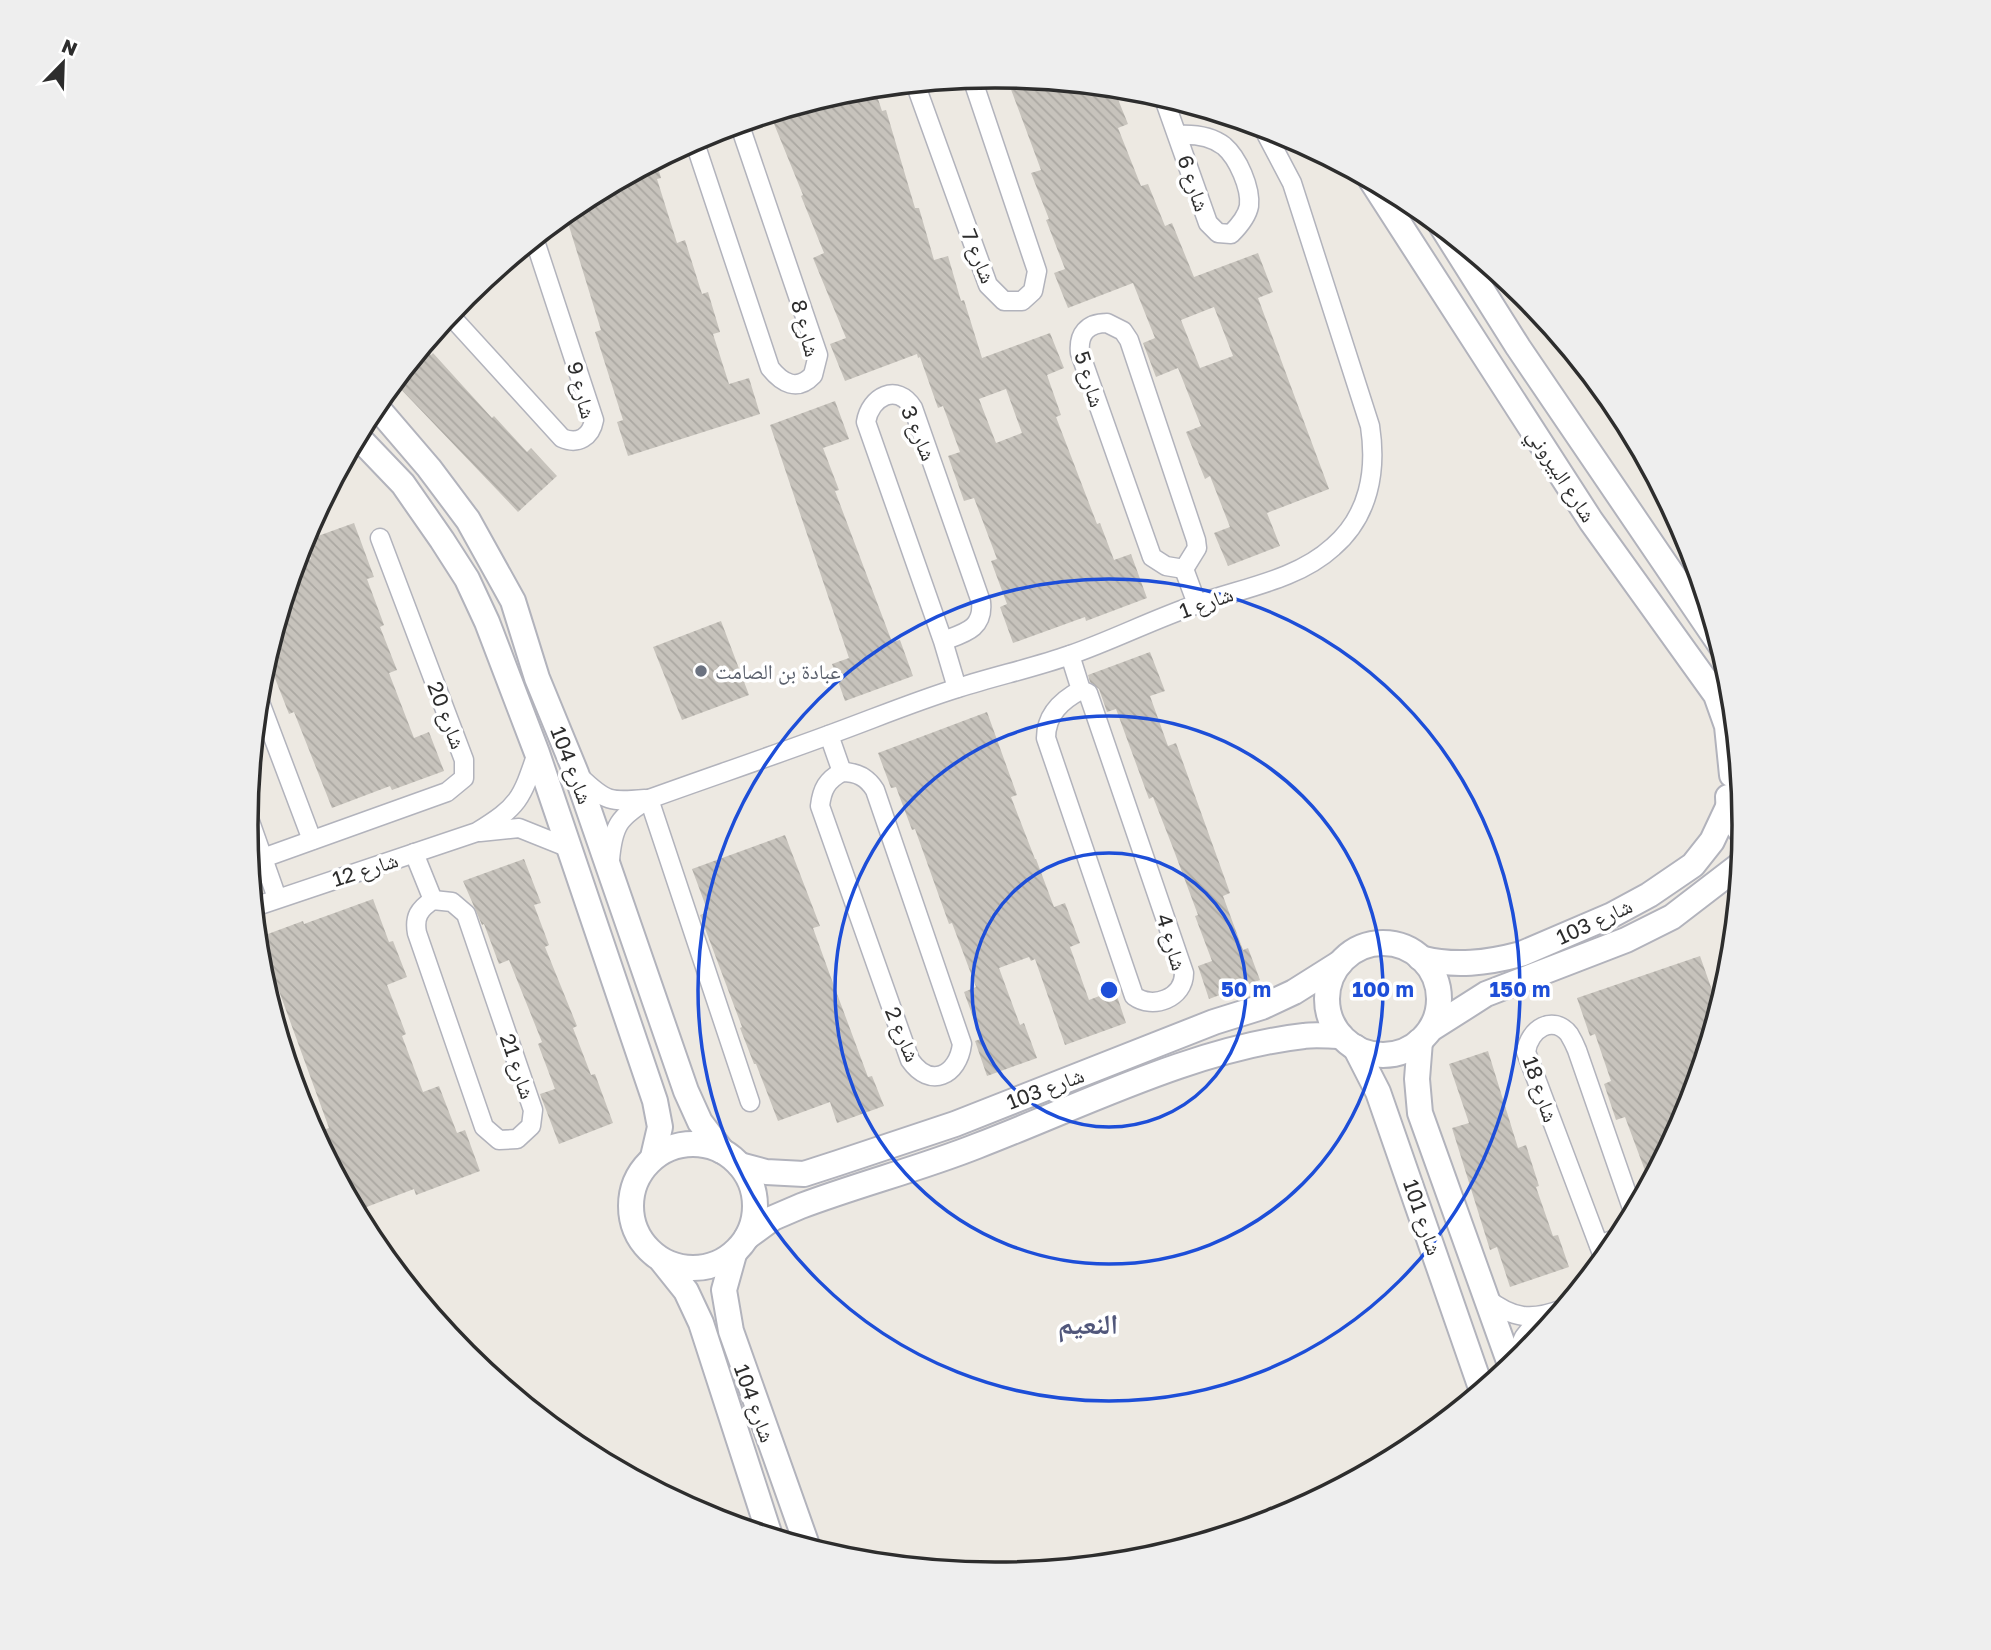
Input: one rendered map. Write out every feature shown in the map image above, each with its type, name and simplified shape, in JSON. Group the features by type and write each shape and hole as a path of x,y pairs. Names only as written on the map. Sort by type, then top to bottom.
{"street":[{"name":"شارع 7","path":"918,92 988,285 1004,301 1022,301 1033,291 1037,271 976,88"},
{"name":"شارع 6","path":"1168,109 1208,223 1218,233 1231,234 1249,205 1246,188 1234,157 1216,141 1191,134 1177,135"},
{"name":"شارع 8","path":"698,151 770,368 778,378 790,385 799,385 813,376 818,355 742,133"},
{"name":"شارع 1","path":"609,867 612,833 626,813 649,799 957,688 1070,655 1197,604 1298,570 1334,547 1355,521 1368,491 1373,470 1370,426 1292,183 1270,141"},
{"name":"شارع البيروني","path":"1382,198 1591,521 1716,695 1726,723"},
{"path":"1422,260 1441,260 1448,255 1447,243"},
{"name":"شارع 9","path":"457,322 562,438 574,441 586,437 594,420 537,248"},
{"name":"شارع البيروني","path":"1457,251 1526,359 1704,621"},
{"path":"1441,290 1452,273 1470,271"},
{"name":"شارع 5","path":"1094,324 1112,324 1123,331 1129,340 1196,540 1197,548 1184,569 1166,566 1152,556 1080,353 1080,337 1094,324"},
{"name":"شارع 3","path":"943,641 972,630 981,617 981,602 913,408 905,398 883,396 869,408 866,422 957,688"},
{"name":"شارع 104","path":"383,414 429,468 471,526 513,601 537,678 576,773 686,1091 700,1122 731,1158"},
{"path":"369,436 377,435 384,424 381,416"},
{"name":"شارع 104","path":"364,444 402,484 442,540 467,579 487,622 537,753 656,1101 660,1127 653,1157"},
{"path":"442,540 453,528 464,524 471,526"},
{"name":"شارع 20","path":"263,858 447,792 464,778 464,760 380,538"},
{"path":"1184,569 1197,604"},
{"name":"شارع 4","path":"1070,655 1081,690 1088,693 1184,973 1181,988 1168,999 1153,1002 1134,996 1046,738 1049,720 1058,706 1081,690"},
{"path":"266,718 312,840"},
{"path":"829,735 842,772"},
{"name":"شارع 12","path":"477,832 509,812 524,791 537,753"},
{"name":"شارع 2","path":"842,772 857,773 870,782 879,803 962,1044 959,1060 947,1074 934,1077 920,1071 910,1060 820,806 824,788 829,780 842,772"},
{"name":"شارع 1","path":"576,773 600,796 621,801 649,799"},
{"name":"شارع البيروني","path":"1728,807 1727,791 1731,781"},
{"path":"649,799 750,1102"},
{"path":"1728,807 1733,818"},
{"name":"شارع 103","path":"1420,958 1439,963 1473,964 1514,956 1612,915 1649,895 1693,865 1712,841 1728,807"},
{"name":"شارع 12","path":"263,904 477,832 519,828 569,848"},
{"path":"259,846 277,898"},
{"path":"414,853 433,900"},
{"name":"شارع 103","path":"1425,1035 1486,993 1626,940 1672,917 1731,872"},
{"name":"شارع 21","path":"433,900 452,902 466,914 533,1110 531,1126 517,1139 499,1140 484,1127 417,933 415,923 421,908 433,900"},
{"path":"1388,943 1410,950 1420,958 1428,965 1439,987 1439,1010 1425,1035 1413,1048 1390,1055 1366,1053 1348,1041 1331,1023 1325,1000 1330,977 1343,958 1364,945 1388,943"},
{"name":"شارع 103","path":"731,1158 766,1172 804,1174 898,1144 1214,1022 1262,1007 1294,992 1340,963"},
{"name":"شارع 18","path":"1600,1247 1526,1052 1530,1035 1540,1028 1555,1026 1570,1035 1630,1201"},
{"name":"شارع 101","path":"1425,1035 1417,1079 1420,1113 1507,1356"},
{"name":"شارع 103","path":"741,1245 773,1218 801,1206 975,1147 1150,1077 1260,1043 1304,1036 1348,1041"},
{"name":"شارع 101","path":"1348,1041 1378,1092 1479,1382"},
{"path":"699,1144 731,1158 753,1188 755,1213 741,1245 712,1266 687,1269 662,1261 640,1240 630,1212 635,1182 653,1157 674,1146 699,1144"},
{"name":"شارع 104","path":"741,1245 724,1290 726,1313 737,1352 804,1537"},
{"name":"شارع 104","path":"662,1261 686,1291 701,1323 767,1526"},
{"path":"1485,1297 1510,1314 1539,1318 1545,1316"},
{"path":"1523,1340 1539,1318"}],"building":[{"path":"1011,88 1044,89 1118,98 1128,124 1118,128 1141,186 1148,184 1165,226 1172,223 1194,277 1258,253 1273,292 1258,298 1329,489 1267,513 1280,546 1228,566 1214,533 1230,527 1210,476 1205,479 1186,432 1201,426 1178,368 1156,377 1143,343 1155,338 1133,283 1068,308 1054,273 1065,269 1031,173 1041,170","holes":["1214,307 1233,356 1200,368 1181,320"]},
{"path":"878,98 882,111 886,110 915,208 919,208 934,260 948,256 982,358 1050,333 1064,368 1047,375 1061,415 1056,417 1097,524 1100,523 1114,560 1131,554 1147,598 1086,621 1085,617 1013,643 1000,607 1007,604 991,561 997,559 974,498 964,501 948,456 960,452 943,406 938,408 920,357 918,358 917,354 845,381 830,344 846,338 813,258 824,253 801,196 803,195 773,122","holes":["1006,389 1022,433 996,443 979,399"]},
{"path":"658,170 661,178 657,179 677,243 685,240 702,294 708,292 720,332 713,334 729,384 749,378 760,414 628,456 617,422 623,420 595,332 601,330 569,225 627,186"},
{"path":"429,353 433,353 527,452 531,448 557,476 518,512 401,389"},
{"path":"835,401 849,439 823,448 839,490 835,491 892,642 900,640 913,676 845,701 832,664 849,658 770,425"},
{"path":"354,523 374,577 367,579 384,625 380,627 397,670 389,673 414,738 429,732 444,771 392,790 390,786 332,808 294,712 289,714 274,674 297,588 307,560 311,559 309,555 317,536"},
{"name":"عبادة بن الصامت","path":"721,621 749,695 682,720 653,647"},
{"path":"1150,652 1165,691 1150,696 1168,746 1176,743 1230,893 1223,896 1243,950 1248,948 1260,980 1209,999 1198,966 1212,961 1173,848 1153,797 1149,799 1116,709 1107,712 1099,689 1090,682 1088,675"},
{"path":"987,712 1017,795 1011,797 1054,907 1065,903 1080,943 1070,947 1089,1000 1115,990 1126,1023 1065,1045 1035,959 1031,961 1029,957 999,968 1020,1025 1024,1023 1037,1058 987,1076 975,1041 981,1039 964,992 976,987 952,923 949,924 915,829 912,830 896,787 891,788 878,753"},
{"path":"785,835 820,926 813,928 830,975 868,1077 872,1076 884,1106 837,1123 830,1102 778,1121 740,1028 742,1027 700,915 708,912 692,869"},
{"path":"524,859 541,903 534,905 549,945 545,947 577,1026 573,1028 591,1075 595,1074 613,1123 559,1144 540,1094 555,1089 538,1044 542,1042 509,960 499,964 484,924 482,925 463,881"},
{"path":"373,899 389,942 393,941 407,977 387,985 406,1034 402,1036 423,1092 439,1086 457,1133 465,1130 480,1171 416,1195 414,1189 365,1207 324,1130 329,1128 272,969 266,935 303,921 304,924"},
{"path":"1700,956 1713,994 1708,1016 1677,1107 1646,1172 1625,1117 1616,1120 1604,1084 1611,1081 1595,1034 1590,1036 1577,998"},
{"path":"1488,1051 1518,1148 1526,1145 1539,1186 1536,1187 1553,1236 1558,1235 1569,1267 1510,1287 1497,1247 1490,1250 1452,1128 1469,1123 1449,1064"}],"place":[{"name":"عبادة بن الصامت","path":"701,671"}],"district":[{"name":"النعيم","path":"1088,1323"}]}
